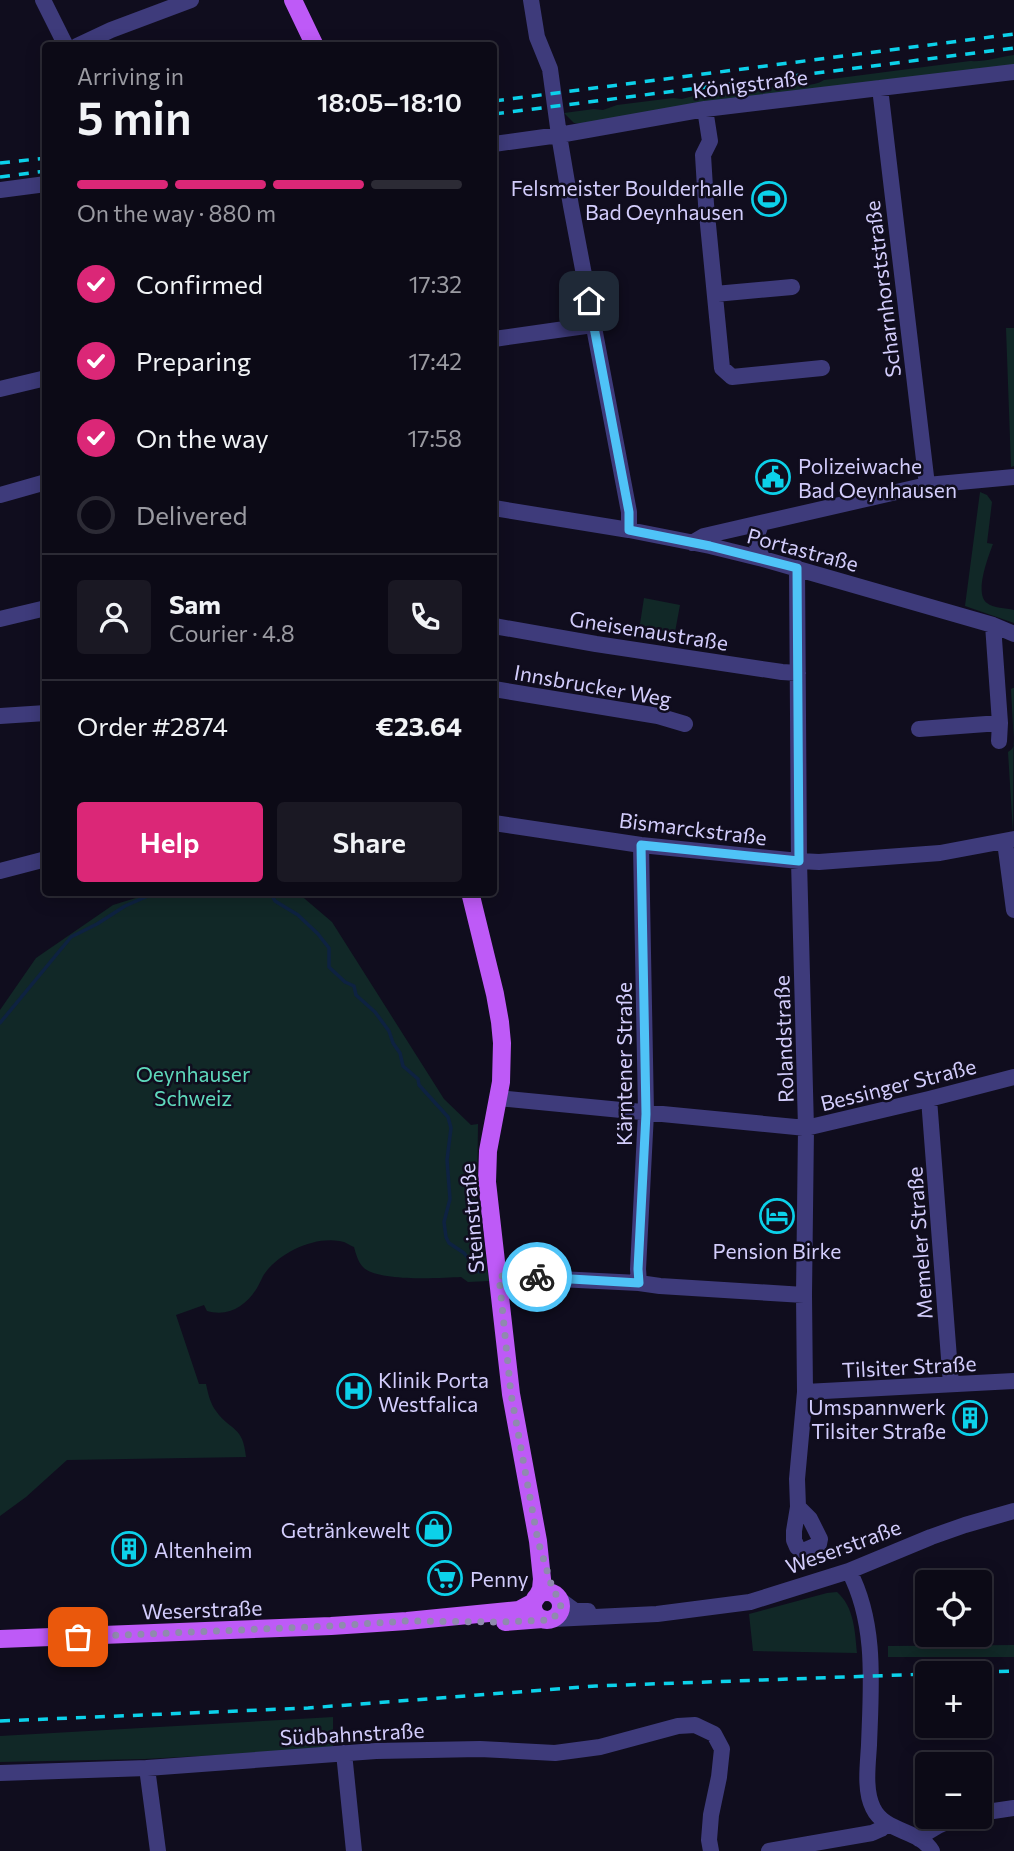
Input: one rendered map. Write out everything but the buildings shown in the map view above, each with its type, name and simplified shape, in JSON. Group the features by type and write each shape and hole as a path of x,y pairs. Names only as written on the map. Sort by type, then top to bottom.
{"main road":[{"path":"293,0 313,42"},
{"name":"Steinstraße","path":"471,896 500,1022 503,1066 488,1151 487,1182 511,1394 538,1541 542,1580 536,1599"},
{"name":"Steinstraße","path":"538,1541 558,1598"},
{"path":"549,1592 558,1598 561,1609 559,1613 548,1619 536,1614 536,1599 540,1594 549,1592"},
{"name":"Weserstraße","path":"0,1639 407,1621 519,1611 536,1599"},
{"name":"Weserstraße","path":"407,1621 503,1622 548,1619"}],"street":[{"path":"43,0 63,42"},
{"path":"85,42 191,0"},
{"path":"531,0 537,37 551,69 559,135 629,512 629,530"},
{"name":"Königstraße","path":"497,144 705,109 1014,72"},
{"name":"Scharnhorststraße","path":"880,88 927,485"},
{"path":"705,109 710,141 703,155 722,368 732,377 821,368"},
{"path":"0,190 42,185"},
{"path":"715,295 792,287"},
{"path":"497,339 593,325"},
{"path":"0,389 42,379"},
{"path":"692,543 704,536 927,485 1014,477"},
{"path":"0,495 42,483"},
{"name":"Portastraße","path":"497,508 629,530 763,559 993,625 1014,634"},
{"path":"762,523 757,532 757,542 763,559"},
{"name":"Rolandstraße","path":"797,568 799,861 806,1128 805,1392 797,1479 798,1507"},
{"path":"0,619 42,609"},
{"path":"993,625 999,741"},
{"name":"Gneisenaustraße","path":"497,627 596,644 798,673"},
{"name":"Innsbrucker Weg","path":"497,689 658,716 685,724"},
{"path":"0,716 42,713"},
{"path":"919,729 1000,723"},
{"name":"Bismarckstraße","path":"497,823 641,845 819,862 940,853 1010,841"},
{"path":"1010,841 1014,910"},
{"name":"Kärntener Straße","path":"639,1283 646,1114 641,845"},
{"path":"0,872 42,860"},
{"name":"Bessinger Straße","path":"498,1098 806,1128 1014,1077"},
{"name":"Memeler Straße","path":"929,1099 951,1384"},
{"path":"499,1276 804,1295"},
{"name":"Tilsiter Straße","path":"805,1392 1014,1381"},
{"name":"Weserstraße","path":"548,1619 620,1617 750,1602 849,1571 931,1536 1014,1511"},
{"path":"849,1571 857,1586 865,1614 870,1647 871,1806 887,1824 919,1839 932,1851"},
{"name":"Weserstraße","path":"558,1598 575,1611 685,1611"},
{"name":"Südbahnstraße","path":"0,1773 147,1768 344,1753 480,1749 555,1753 600,1747 678,1726 695,1725 714,1734 722,1749 711,1815 711,1851"},
{"path":"344,1753 354,1851"},
{"path":"147,1768 158,1851"},
{"path":"992,1811 1014,1808"},
{"path":"769,1851 872,1833 887,1824"},
{"path":"919,1839 931,1829"}],"green space":[{"path":"1014,55 1014,65 584,124 574,123 564,113 603,110 617,105 682,99 792,82 811,85 824,80"},
{"path":"1006,328 1014,328 1014,466 1011,467"},
{"path":"980,492 987,495 992,502 987,543 993,544 983,575 983,598 993,606 1014,610 1014,623 965,606"},
{"path":"644,598 680,605 673,643 638,637"},
{"path":"1014,688 1014,738 1011,689"},
{"path":"1014,746 1013,833 1008,752"},
{"name":"Oeynhauser Schweiz","path":"142,896 302,896 332,922 444,1099 471,1125 478,1124 477,1199 489,1281 468,1282 461,1277 409,1278 381,1275 363,1267 354,1247 341,1241 319,1241 298,1248 272,1265 253,1294 242,1305 230,1311 215,1312 207,1311 204,1305 176,1315 199,1384 206,1384 214,1408 239,1434 246,1457 67,1460 0,1516 0,1010 36,958 113,905"},
{"path":"837,1592 850,1612 857,1653 753,1651 749,1614"},
{"path":"1014,1645 1014,1657 888,1657 888,1646"},
{"path":"333,1717 333,1749 145,1759 0,1762 0,1736"}],"waterway":[{"path":"0,1023 71,937 148,896"},
{"path":"272,896 318,934 329,948 329,967 345,982 354,986 356,995 375,1012 389,1031 403,1066 418,1079 419,1085 448,1117 451,1128 447,1160 450,1199 444,1222 446,1237 449,1243 464,1253 479,1272"}],"railway":[{"path":"497,101 1014,34"},
{"path":"497,114 1014,48"},
{"path":"0,163 42,158"},
{"path":"0,177 42,172"},
{"path":"992,1672 1014,1671"},
{"path":"0,1721 308,1708 596,1686 915,1674"}],"way so far":[{"path":"78,1637 407,1621 550,1620 557,1616 561,1604 552,1587 538,1541 511,1394 499,1276 537,1277"}],"place":[{"name":"Felsmeister Boulderhalle Bad Oeynhausen","path":"769,199"},
{"name":"Polizeiwache Bad Oeynhausen","path":"773,477"},
{"name":"Pension Birke","path":"777,1216"},
{"name":"Klinik Porta Westfalica","path":"354,1391"},
{"name":"Umspannwerk Tilsiter Straße","path":"970,1418"},
{"name":"Getränkewelt","path":"434,1529"},
{"name":"Altenheim","path":"129,1549"},
{"name":"Penny","path":"445,1578"}],"route":[{"path":"537,1277 639,1283 646,1114 641,845 799,861 797,568 710,546 629,530 629,512 589,301"}]}
